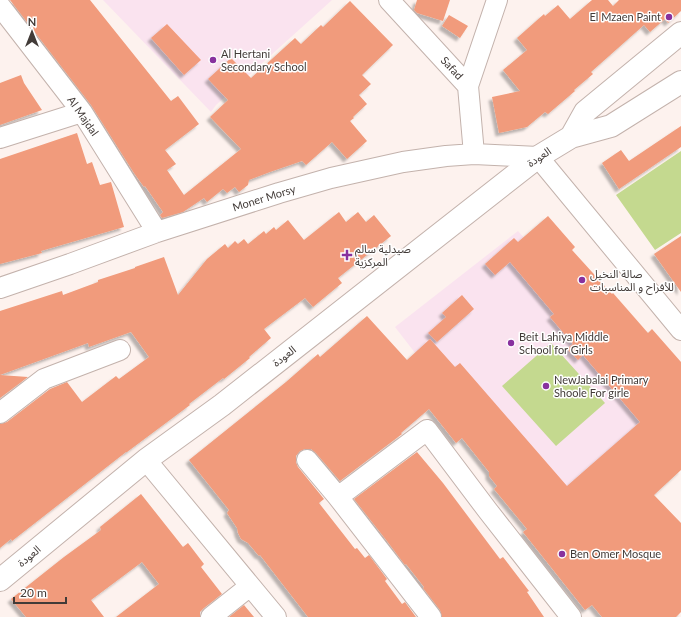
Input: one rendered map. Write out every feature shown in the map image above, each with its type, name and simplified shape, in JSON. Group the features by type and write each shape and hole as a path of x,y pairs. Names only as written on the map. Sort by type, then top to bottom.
{"main road":[{"name":"العودة","path":"571,137 585,112 681,33"},
{"name":"العودة","path":"0,580 146,460 222,405 538,157 571,137 611,126 681,82"}],"street":[{"name":"Safad","path":"389,0 468,86 474,154"},
{"path":"468,86 497,0"},
{"name":"Al Majdal","path":"0,6 82,112 157,232"},
{"path":"0,138 82,112"},
{"name":"Moner Morsy","path":"0,288 157,232 331,178 403,162 446,156 474,154 538,157"},
{"path":"538,157 681,330"},
{"path":"0,414 44,379 120,350"},
{"path":"338,498 427,430 571,617"},
{"path":"146,460 276,617"},
{"path":"307,460 431,617"},
{"path":"211,617 250,586"}],"shaded area":[{"name":"Al Hertani Secondary School","path":"103,0 332,0 216,105 211,112"},
{"name":"NewJabalai Primary Shoole For girle","path":"518,231 583,304 681,424 573,524 419,358 395,327"}],"green space":[{"path":"681,151 681,233 655,250 616,195"},
{"path":"551,343 605,403 556,446 502,386"}],"building":[{"path":"10,0 90,0 171,101 178,96 199,124 165,150 176,164 167,170 184,195 241,149 210,117 228,100 208,79 231,58 251,78 295,38 301,44 321,25 323,27 350,1 393,45 362,75 371,84 359,95 367,104 350,121 367,141 347,159 332,142 306,165 302,161 249,180 248,185 239,192 235,187 227,193 223,189 207,202 204,198 183,212 162,218 160,215 163,212 134,173 91,105"},
{"path":"417,0 450,0 443,21 417,13 414,10"},
{"path":"592,0 608,0 613,6 619,0 681,0 681,11 668,23 665,19 650,32 644,25 591,72 593,74 548,114 545,112 527,127 499,133 492,97 520,91 503,70 527,50 517,38 544,14 545,16 558,5 570,19"},
{"path":"449,15 468,26 460,38 442,26"},
{"path":"167,24 201,60 184,75 151,38"},
{"path":"21,75 24,83 42,110 0,125 0,83"},
{"path":"681,126 681,147 619,189 602,163 621,150 629,161"},
{"path":"77,133 87,164 92,162 100,185 111,182 124,227 41,251 42,253 0,264 0,159"},
{"path":"339,212 346,222 358,212 366,222 374,215 391,236 338,278 342,283 313,307 305,298 264,329 271,338 249,357 250,358 224,379 223,378 189,404 190,405 126,452 12,541 11,539 0,548 0,424 7,422 50,389 67,382 82,402 116,376 119,379 149,357 131,332 89,347 88,343 0,375 0,311 62,291 63,295 98,282 98,280 164,257 178,295 207,259 225,244 228,248 235,241 238,244 244,239 248,244 264,231 266,234 274,227 276,230 288,220 304,240"},
{"path":"548,216 575,247 572,250 612,294 613,293 648,333 652,329 681,362 681,470 654,495 681,523 681,612 676,617 602,617 592,605 585,610 523,532 527,529 494,489 497,486 489,476 489,472 462,438 456,443 429,409 401,433 402,434 340,481 311,449 300,451 296,456 298,467 324,499 319,503 355,549 357,548 365,558 369,555 387,579 385,581 402,604 405,602 416,617 308,617 260,555 259,556 248,543 241,539 237,528 227,513 229,510 189,460 286,382 318,354 320,357 367,316 407,360 430,339 455,367 460,363 567,486 640,422 583,355 578,360 567,349 573,344 550,317 554,314 510,262 495,275 485,264 514,238 518,242"},
{"path":"681,236 681,292 654,254"},
{"path":"462,295 474,309 437,342 428,333 446,317 442,313"},
{"path":"0,375 28,377 0,398"},
{"path":"417,452 443,483 500,559 503,557 529,591 527,592 544,617 442,617 440,610 423,588 424,587 354,499"},
{"path":"141,494 183,547 188,543 204,564 201,567 222,594 200,612 200,617 116,617 159,584 142,562 91,600 104,617 26,617 11,599 101,530 100,527"},
{"path":"244,605 254,617 229,617"}],"place":[{"name":"El Mzaen Paint","path":"669,17"},
{"name":"Al Hertani Secondary School","path":"213,60"},
{"name":"صيدلية سالم المركزية","path":"347,255"},
{"name":"صالة النخيل للأفراح و المناسبات","path":"582,280"},
{"name":"Beit Lahiya Middle School for Girls","path":"511,343"},
{"name":"NewJabalai Primary Shoole For girle","path":"546,386"},
{"name":"Ben Omer Mosque","path":"562,554"}]}
